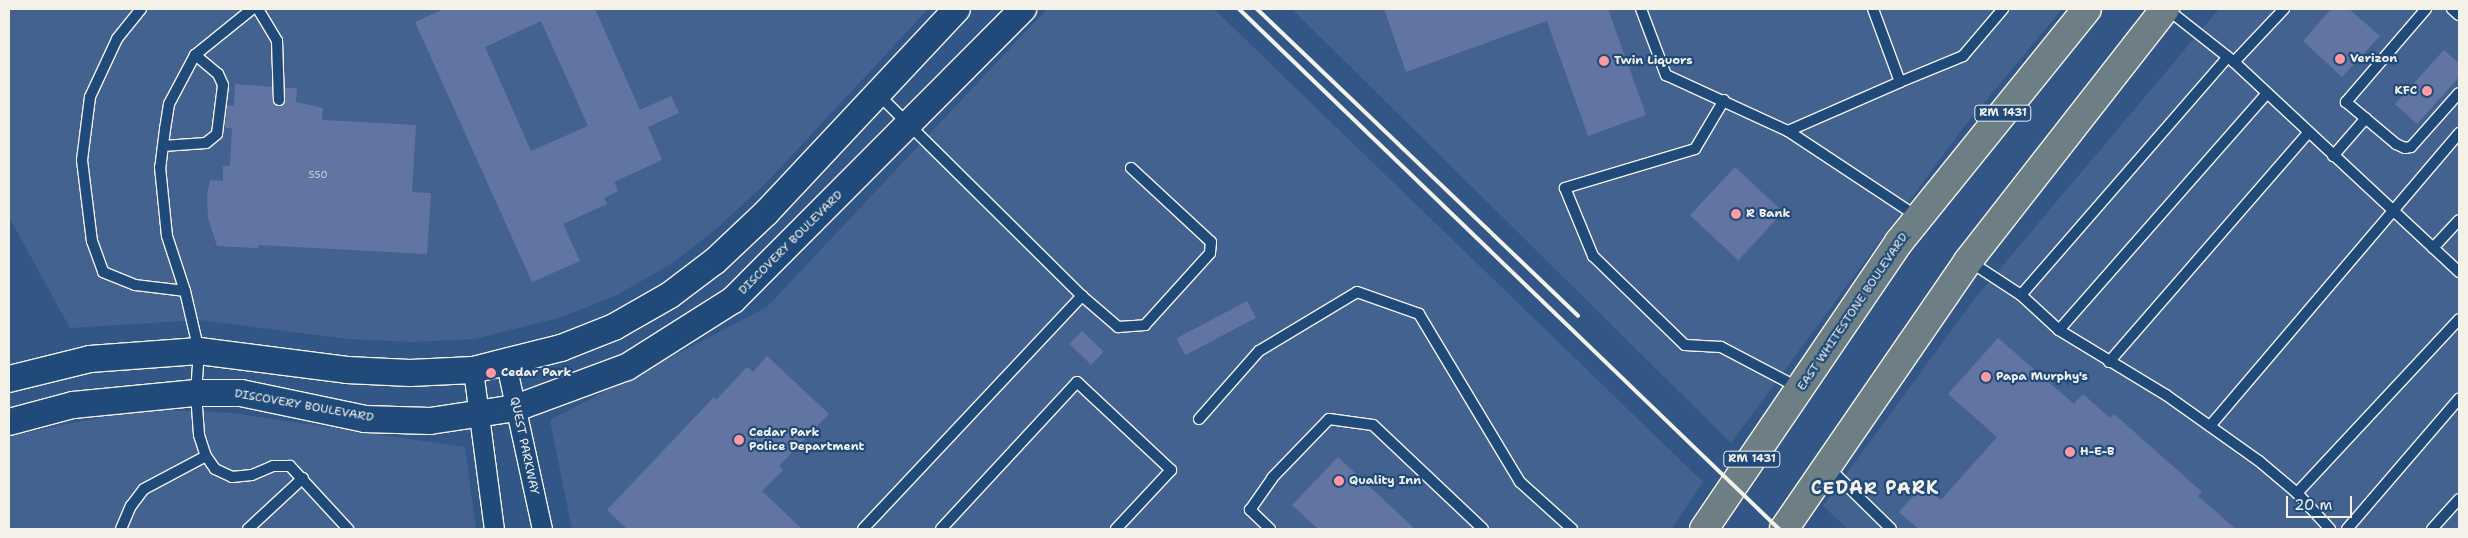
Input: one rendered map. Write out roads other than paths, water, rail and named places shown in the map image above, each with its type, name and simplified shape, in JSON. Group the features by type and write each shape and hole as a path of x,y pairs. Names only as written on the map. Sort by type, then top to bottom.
{"main road":[{"name":"EAST WHITESTONE BOULEVARD","path":"1704,529 1899,242 2087,9"},
{"path":"1784,529 1828,468 1968,261 2093,97 2166,9"}],"street":[{"path":"9,379 90,359 199,351 347,370 410,373 473,370 506,364 561,348 614,327 670,294 715,260 766,213 876,92 957,9"},
{"name":"DISCOVERY BOULEVARD","path":"9,422 74,405 196,393 241,393 365,419 430,421 477,416 516,408 627,367 733,300 1022,9"},
{"name":"QUEST PARKWAY","path":"506,364 542,529"},
{"path":"473,370 477,416 494,529"}],"lane":[{"path":"141,9 117,39 90,97 82,160 92,241 103,272 136,285 185,291"},
{"path":"252,9 196,56 169,104 160,167 167,236 185,291 199,351 196,393 199,435 206,456 215,469 232,477 252,475 272,466 290,466 348,529"},
{"path":"258,9 277,42 279,100"},
{"path":"1641,9 1666,75 1788,131 1919,218"},
{"path":"1873,9 1900,82"},
{"path":"1788,131 1963,56 2003,9"},
{"path":"2166,9 2231,60 2459,272"},
{"path":"2020,295 2231,60 2284,9"},
{"path":"2426,9 2346,102 2396,144 2411,147 2459,92"},
{"path":"2452,9 2459,15"},
{"path":"163,146 206,144 217,134 223,85 218,74 196,56"},
{"path":"876,92 1082,296 1118,327 1145,324 1210,253 1211,242 1131,168"},
{"path":"2059,330 2267,93"},
{"path":"1724,100 1695,149 1565,188 1593,256 1685,345 1721,346 1800,389"},
{"path":"2333,156 2366,118"},
{"path":"2110,362 2308,132"},
{"path":"2210,426 2459,133"},
{"path":"2433,248 2459,220"},
{"path":"1968,261 2020,295 2059,330 2166,395 2210,426 2297,493 2330,529"},
{"path":"1199,419 1259,351 1357,292 1419,314 1520,482 1572,529"},
{"path":"863,529 1082,296"},
{"path":"2297,493 2459,319"},
{"path":"941,529 1077,382 1171,470 1116,529"},
{"path":"2347,529 2459,399"},
{"path":"1270,529 1250,510 1272,478 1329,419 1373,425 1483,529"},
{"path":"121,529 131,506 144,489 206,456"},
{"path":"1828,468 1891,529"},
{"path":"248,529 303,478"},
{"path":"2432,529 2459,499"}],"railway":[{"path":"1239,9 1779,529"},
{"path":"1257,9 1578,316"}],"place":[{"name":"Verizon","path":"2340,59"},
{"name":"Twin Liquors","path":"1604,61"},
{"name":"KFC","path":"2427,91"},
{"name":"R Bank","path":"1736,214"},
{"name":"Cedar Park","path":"491,373"},
{"name":"Papa Murphy's","path":"1986,377"},
{"name":"Cedar Park Police Department","path":"739,440"},
{"name":"H-E-B","path":"2070,452"},
{"name":"Quality Inn","path":"1339,481"}],"district":[{"name":"CEDAR PARK","path":"1875,488"}]}
